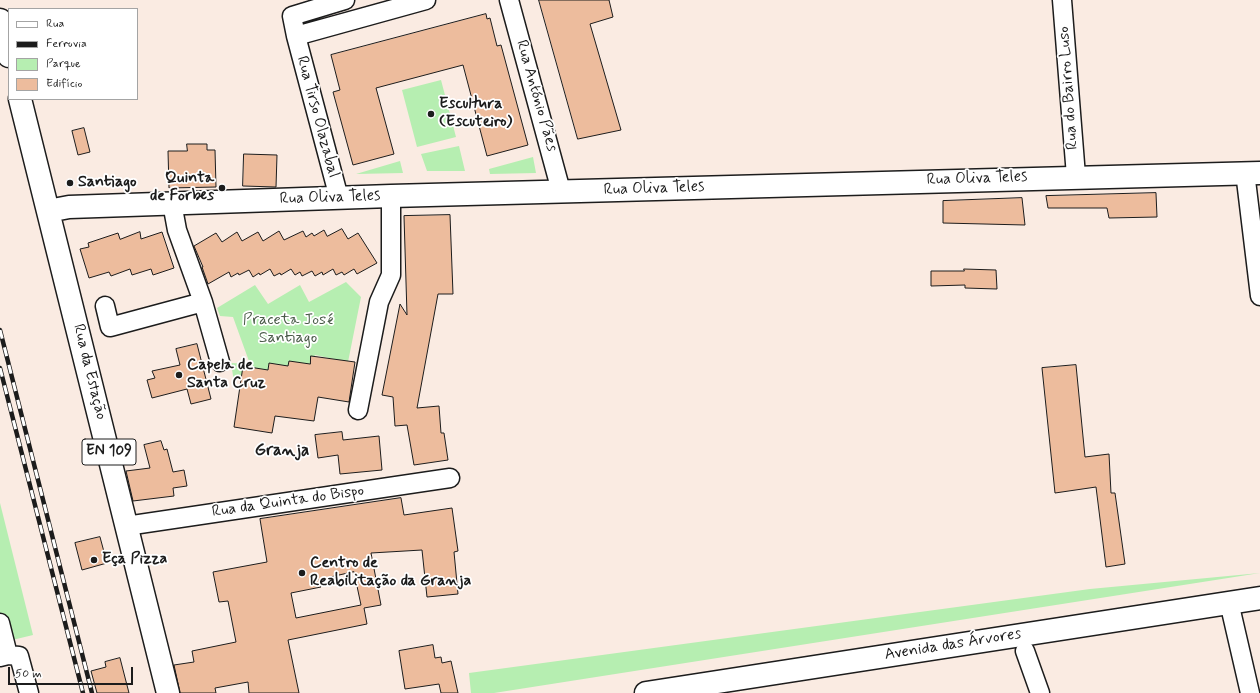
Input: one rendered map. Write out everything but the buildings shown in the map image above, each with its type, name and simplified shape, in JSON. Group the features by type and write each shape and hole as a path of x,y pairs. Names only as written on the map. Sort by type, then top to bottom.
{"main road":[{"path":"0,20 8,52"},
{"name":"Rua da Estação","path":"20,100 168,693"},
{"name":"Rua Oliva Teles","path":"48,211 69,207 172,203 1253,172"},
{"name":"Avenida das Árvores","path":"646,693 1260,598"}],"street":[{"name":"Rua Tirso Olazabal","path":"339,198 292,16 345,0"},
{"name":"Rua Tirso Olazabal","path":"296,36 426,0"},
{"name":"Rua António Pães","path":"509,0 561,192"},
{"name":"Rua do Bairro Luso","path":"1062,0 1076,176"},
{"path":"1253,172 1260,296"},
{"path":"358,410 379,302 390,275 391,196"},
{"path":"172,203 177,230 202,302 220,362"},
{"path":"104,306 110,327 202,302"},
{"name":"Rua da Quinta do Bispo","path":"126,526 450,478"},
{"path":"1229,602 1250,693"},
{"path":"0,623 9,656 29,693"},
{"path":"1025,651 1040,693"}],"green space":[{"path":"441,80 456,137 417,147 402,90"},
{"path":"459,146 465,171 427,171 421,154"},
{"path":"533,157 536,173 490,174 489,169"},
{"path":"400,161 403,173 356,174"},
{"name":"Praceta José Santiago","path":"346,282 361,297 348,362 315,355 312,368 247,374 234,382 231,363 250,364 233,317 220,316 217,308 255,285 268,304 300,285 309,302"},
{"path":"0,503 33,635 0,643"},
{"path":"1260,573 494,693 471,693 469,673 1090,589"}],"railway":[{"path":"0,330 92,693"},
{"path":"0,368 83,693"}],"place":[{"name":"Escultura (Escuteiro)","path":"431,114"},
{"name":"Santiago","path":"70,183"},
{"name":"Quinta de Forbes","path":"222,188"},
{"name":"Capela de Santa Cruz","path":"179,375"},
{"name":"Eça Pizza","path":"94,560"},
{"name":"Centro de Reabilitação da Granja","path":"302,573"}],"district":[{"name":"Granja","path":"282,451"}]}
